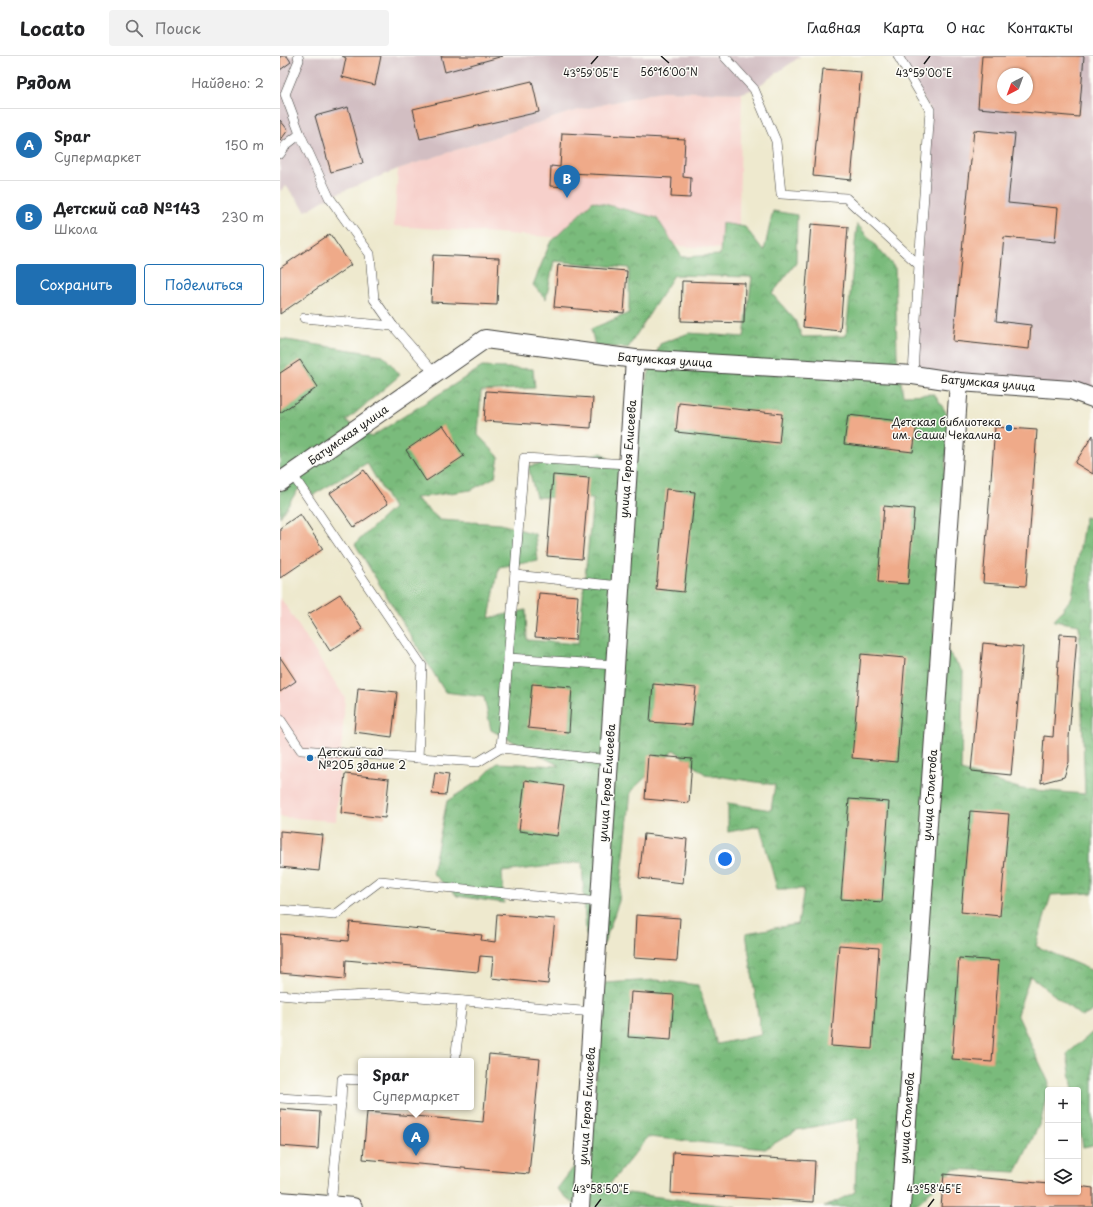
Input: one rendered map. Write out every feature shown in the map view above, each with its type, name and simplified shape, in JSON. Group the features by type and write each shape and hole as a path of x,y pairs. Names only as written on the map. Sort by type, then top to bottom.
{"street":[{"name":"Батумская улица","path":"286,478 485,339 635,359 913,375 959,382 1072,390 1093,398"},
{"name":"улица Героя Елисеева","path":"580,1207 635,359"},
{"name":"улица Столетова","path":"901,1207 959,382"},
{"path":"280,1201 353,1207"}],"lane":[{"path":"298,56 299,60 283,94 300,134 329,197 370,254 374,299 393,326 435,374"},
{"path":"724,56 754,89 776,141 781,194 846,198 919,265"},
{"path":"898,56 930,110 913,375"},
{"path":"280,154 286,145 300,134"},
{"path":"304,318 393,326"},
{"path":"501,748 524,458 628,464"},
{"path":"286,478 422,666 418,758"},
{"path":"515,575 620,586"},
{"path":"508,658 615,665"},
{"path":"280,719 301,750 478,762 501,748 609,760"},
{"path":"280,910 335,915 380,881 600,902"},
{"path":"280,995 313,998 384,994 593,1012"},
{"path":"454,1058 462,1001"},
{"path":"331,1205 342,1079 358,1080"},
{"path":"280,1098 341,1102"}],"shaded area":[{"path":"280,56 801,56 754,89 742,93 662,91 571,112 398,169 329,197 306,211 286,186 280,191"},
{"path":"898,56 1093,56 1093,398 913,375 930,110"},
{"path":"662,91 742,93 738,250 394,226 398,169 571,112"},
{"name":"Детский сад №205 здание 2","path":"280,597 345,698 336,821 280,817"}],"green space":[{"path":"593,201 657,218 682,257 720,255 722,223 745,227 764,251 773,211 797,215 796,263 772,294 795,320 802,337 846,336 857,224 895,268 897,355 903,395 934,394 949,417 933,632 963,671 961,771 1022,789 1085,794 1079,625 1054,621 1072,597 1085,517 1093,519 1093,893 1051,895 1036,946 1093,971 1093,1011 1082,1017 1030,976 1017,1014 1049,1083 1048,1087 1045,1087 1045,1102 1041,1121 1016,1172 954,1169 914,1207 824,1207 855,1192 858,1118 797,1130 765,1149 648,1137 605,1190 736,1207 577,1207 557,1189 589,1147 605,983 656,980 698,985 717,1044 761,1035 746,933 798,924 804,889 777,889 760,826 728,832 728,803 771,810 775,785 705,774 674,750 631,791 619,901 604,944 586,935 582,862 502,872 504,903 457,896 432,873 447,801 480,780 497,763 560,766 491,730 484,697 445,692 355,544 393,508 367,463 313,495 303,482 280,517 280,339 383,355 400,375 346,421 371,437 482,367 533,369 535,388 481,391 478,435 499,457 495,477 471,490 415,498 440,520 501,524 535,534 538,561 499,567 489,618 526,610 527,640 578,644 593,499 536,497 528,466 602,453 631,479 639,399 660,344 689,333 744,337 752,277 674,275 628,348 595,346 591,329 629,313 629,268 554,261 546,299 533,285 550,243"},
{"path":"1093,1032 1093,1145 1083,1147 1081,1135 1081,1087 1072,1087 1067,1054"}],"building":[{"path":"280,56 287,56 291,62 280,70"},
{"path":"342,56 381,56 375,85 342,77 346,58"},
{"path":"441,56 503,56 445,72"},
{"path":"982,56 1084,56 1079,117 978,108"},
{"path":"823,69 861,72 851,180 813,176"},
{"path":"532,81 539,112 420,139 413,109"},
{"path":"348,107 363,163 331,172 315,116"},
{"path":"280,120 288,130 280,141"},
{"path":"974,130 1015,134 1008,203 1058,208 1055,242 1004,237 996,321 1031,325 1029,349 953,341"},
{"path":"562,133 685,139 683,177 691,178 690,198 671,197 672,178 569,173 568,187 550,186 551,166 560,167"},
{"path":"811,224 848,227 840,331 803,327"},
{"path":"330,234 351,265 280,314 280,268"},
{"path":"433,255 499,258 497,305 431,302"},
{"path":"558,265 627,271 624,313 554,307"},
{"path":"682,281 745,283 744,323 681,321"},
{"path":"300,360 318,387 280,413 280,373"},
{"path":"486,391 593,398 591,428 484,421"},
{"path":"679,403 782,414 779,443 676,432"},
{"path":"848,415 917,423 913,452 844,444"},
{"path":"443,425 464,456 426,481 406,450"},
{"path":"995,427 1037,430 1026,586 983,583"},
{"path":"1093,435 1093,474 1075,463"},
{"path":"364,470 388,504 354,527 330,493"},
{"path":"553,475 589,478 582,559 547,556"},
{"path":"666,489 695,492 684,592 656,589"},
{"path":"884,506 914,509 908,584 878,582"},
{"path":"300,514 323,549 280,578 280,528"},
{"path":"539,593 578,596 575,640 535,637"},
{"path":"340,594 363,629 330,651 307,615"},
{"path":"1060,634 1077,635 1069,738 1069,762 1064,777 1041,783 1044,736 1053,737"},
{"path":"983,643 1023,647 1011,775 971,771"},
{"path":"861,654 905,658 897,762 852,758"},
{"path":"280,657 296,681 280,692"},
{"path":"532,684 572,687 569,732 528,728"},
{"path":"653,684 696,688 692,725 650,722"},
{"path":"358,688 397,692 392,737 354,732"},
{"path":"648,755 692,759 689,803 645,799"},
{"path":"435,772 449,774 446,795 432,794"},
{"path":"345,774 389,779 385,818 341,813"},
{"path":"525,780 564,786 557,836 519,831"},
{"path":"849,799 889,802 882,902 841,899"},
{"path":"970,811 1009,814 1000,916 961,912"},
{"path":"280,831 323,835 319,871 280,867"},
{"path":"644,834 687,839 683,883 639,878"},
{"path":"497,914 555,919 548,984 491,978 493,957 480,956 478,972 346,960 345,979 280,973 280,934 348,941 350,922 482,935 481,940 495,942"},
{"path":"636,915 680,918 677,961 634,958"},
{"path":"839,945 879,948 872,1049 831,1046"},
{"path":"959,958 999,961 992,1062 952,1059"},
{"path":"631,992 674,995 671,1040 628,1037"},
{"path":"489,1054 540,1059 529,1174 363,1159 367,1112 483,1122"},
{"path":"280,1109 320,1112 318,1149 280,1146"},
{"path":"673,1152 815,1161 813,1202 671,1193"},
{"path":"944,1174 1045,1184 1045,1195 1081,1195 1081,1186 1093,1188 1093,1207 941,1207"}],"place":[{"name":"Детский сад №143","path":"567,198"},
{"name":"Детская библиотека им. Саши Чекалина","path":"1009,428"},
{"name":"Детский сад №205 здание 2","path":"310,758"},
{"name":"Spar","path":"416,1156"}]}
